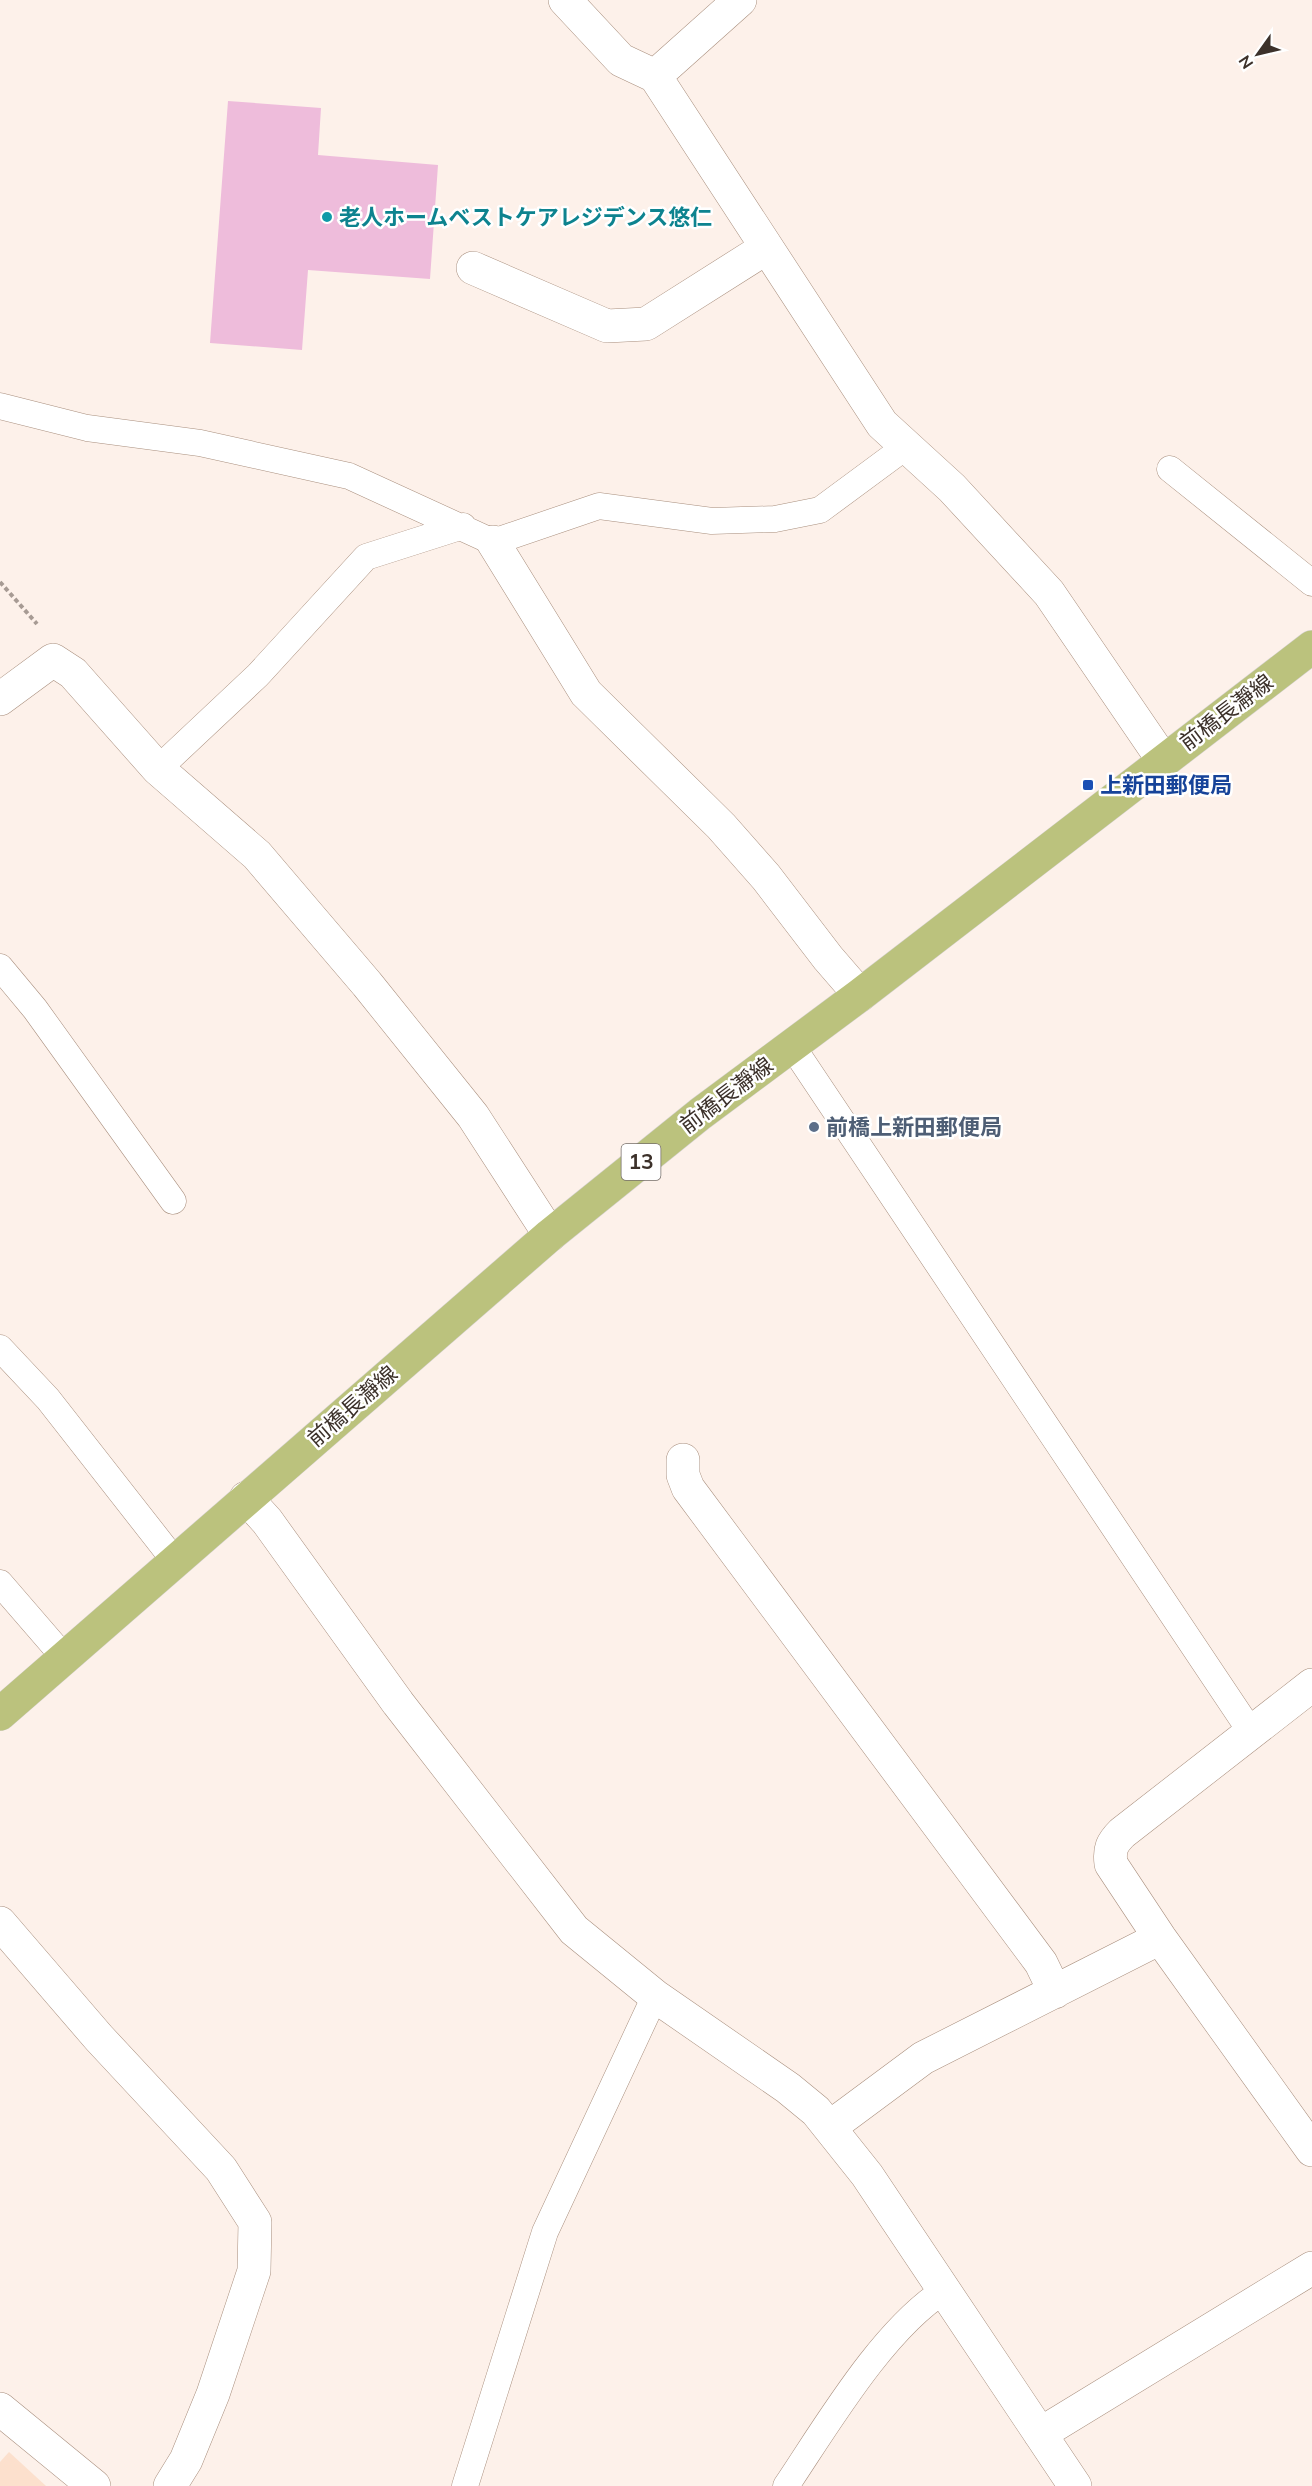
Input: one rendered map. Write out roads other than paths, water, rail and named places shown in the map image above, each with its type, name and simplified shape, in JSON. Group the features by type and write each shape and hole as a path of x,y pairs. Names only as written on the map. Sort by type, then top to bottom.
{"main road":[{"name":"前橋長瀞線","path":"0,1714 63,1656 550,1235 700,1114 860,995 1312,646"}],"street":[{"path":"565,0 621,60 655,76 882,424 908,445 952,488 1049,593 1163,760"},
{"path":"655,76 741,0"},
{"path":"473,268 607,326 646,324 766,248"},
{"path":"493,542 586,693 721,826 766,877 828,958 860,995"},
{"path":"0,699 53,660 73,673 158,768 257,855 368,984 473,1116 550,1235"},
{"path":"682,1460 683,1475 688,1488 1041,1963 1055,1992"},
{"path":"246,1498 267,1521 398,1703 550,1902 596,1950 656,1996 788,2088 830,2127 867,2175 1075,2486"},
{"path":"1312,1685 1113,1842 1110,1851 1111,1864 1160,1938 1312,2150"},
{"path":"0,1923 99,2038 220,2169 255,2222 254,2271 204,2416 186,2460 170,2486"},
{"path":"830,2127 923,2058 1160,1938"},
{"path":"1040,2434 1312,2268"},
{"path":"0,2409 94,2486"}],"lane":[{"path":"0,406 87,428 200,443 350,476 463,526 493,542 599,506 712,520 775,519 820,510 908,445"},
{"path":"1170,469 1312,583"},
{"path":"158,768 258,675 366,557 463,526"},
{"path":"0,967 35,1009 173,1201"},
{"path":"792,1046 1251,1732"},
{"path":"0,1348 48,1399 174,1560"},
{"path":"0,1583 63,1656"},
{"path":"465,2486 544,2232 656,1996"},
{"path":"786,2486 844,2398 912,2318 928,2301 945,2290"}],"place":[{"name":"老人ホームベストケアレジデンス悠仁","path":"327,217"},
{"name":"上新田郵便局","path":"1088,785"},
{"name":"前橋上新田郵便局","path":"814,1127"}]}
